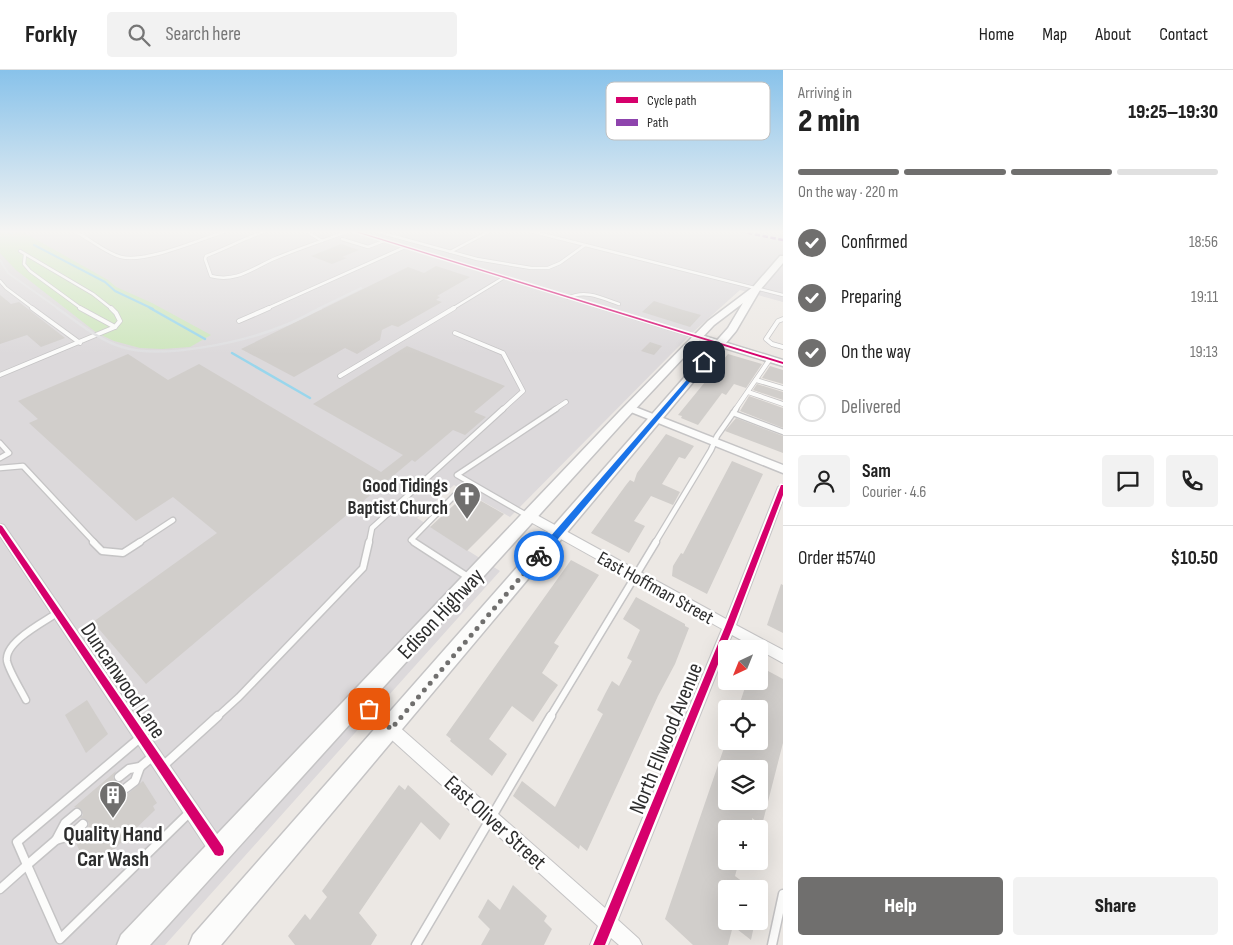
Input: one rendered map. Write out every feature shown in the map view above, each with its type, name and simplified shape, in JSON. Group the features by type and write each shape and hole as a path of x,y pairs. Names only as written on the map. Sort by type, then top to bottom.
{"main road":[{"name":"Edison Highway","path":"204,945 720,344 732,329 756,289 771,272"},
{"name":"Edison Highway","path":"131,945 630,408 711,323 756,289"}],"street":[{"path":"484,272 783,363"},
{"path":"630,408 783,469"},
{"name":"North Ellwood Avenue","path":"599,945 729,627 783,487"},
{"name":"East Hoffman Street","path":"529,516 783,657"},
{"name":"Duncanwood Lane","path":"0,528 219,851"},
{"name":"East Oliver Street","path":"358,700 633,945"}],"lane":[{"path":"31,272 99,320 114,327"},
{"path":"0,375 114,327 120,321 120,316 115,309 97,296 55,272"},
{"path":"210,272 211,276 222,279 251,272"},
{"path":"239,321 349,272"},
{"path":"689,272 783,295"},
{"path":"340,376 504,278"},
{"path":"0,281 6,288 80,342"},
{"path":"568,298 580,292 619,304"},
{"path":"783,319 778,321 766,339 772,344 783,347"},
{"path":"162,767 239,697 363,568 372,528 523,391 518,378 511,372 503,353 455,333"},
{"path":"416,945 490,817 637,576 717,436 770,359"},
{"path":"756,380 783,388"},
{"path":"748,392 783,404"},
{"path":"529,516 457,475 566,402"},
{"path":"732,413 783,432"},
{"path":"0,443 9,453 0,458"},
{"path":"0,468 23,466 102,551 123,553 173,520"},
{"path":"454,496 411,540 471,580"},
{"path":"26,700 7,660 8,654 17,641 57,614"},
{"path":"142,737 17,842 60,939 192,810"},
{"path":"126,788 135,781 140,767 154,755"},
{"path":"119,777 129,769 140,767"},
{"path":"0,889 56,840 65,823 77,813"},
{"path":"56,840 70,836 83,824"},
{"path":"772,945 783,894"}],"shaded area":[{"path":"0,272 783,272 783,302 740,290 691,334 510,517 454,485 417,518 500,571 165,945 0,945"}],"green space":[{"path":"18,272 93,272 116,287 152,303 211,335 190,347 162,349 140,348 114,341 97,333"}],"building":[{"path":"398,272 454,272 470,277 437,296 440,297 436,300 442,302 398,327 392,325 382,330 380,340 357,354 345,348 294,377 241,349"},
{"path":"0,295 11,304 19,302 65,338 41,347 27,335 0,344"},
{"path":"654,301 701,315 690,327 642,312"},
{"path":"650,342 662,346 654,355 641,351"},
{"path":"407,346 505,386 474,412 486,417 465,435 453,430 415,462 412,460 146,684 93,622 217,533 173,497 136,521 29,423 38,419 18,401 128,354 168,380 199,364 381,472 403,455 313,404"},
{"path":"728,354 762,364 746,388 734,384 726,395 722,393 698,425 681,418 682,416 678,415"},
{"path":"770,366 783,370 783,384 762,378"},
{"path":"757,384 783,392 783,400 753,390"},
{"path":"749,396 783,408 783,428 740,411"},
{"path":"736,418 783,436 783,453 725,431"},
{"path":"666,434 694,446 685,459 679,457 662,484 680,492 673,505 651,496 634,521 645,526 629,553 591,533 630,480 634,482 637,473"},
{"path":"732,461 763,474 707,594 672,576 673,566 681,553 683,554"},
{"name":"Good Tidings Baptist Church","path":"467,493 504,514 467,551 430,527"},
{"path":"571,560 599,575 554,643 559,646 542,673 558,685 533,722 512,706 489,739 507,754 492,776 450,741 451,739 446,735"},
{"path":"781,584 783,585 783,633 767,625"},
{"path":"636,597 689,628 675,664 658,696 587,851 580,845 579,849 513,796 522,781 555,807 603,714 597,710 605,694 612,681 619,686 632,661 627,658 640,630 623,619"},
{"path":"768,671 783,679 783,743 768,802 768,760 720,760 723,750 768,750 768,700 741,700 744,690 768,690"},
{"path":"87,700 108,734 86,753 65,715"},
{"path":"718,765 718,810 766,810 763,820 752,818 752,820 718,820 718,870 737,870 735,876 740,880 718,880 718,930 732,930 728,945 693,945 665,919"},
{"name":"Quality Hand Car Wash","path":"116,771 113,778 117,783 122,782 120,788 122,792 129,793 143,781 157,803 153,806 155,810 97,866 92,863 87,855 83,858 75,841 87,831 89,823 85,819 80,818 83,815 81,809 74,807"},
{"path":"399,785 405,790 408,785 450,824 440,840 421,822 359,913 377,935 371,945 295,945 288,936 305,914 310,920 327,897 322,891"},
{"path":"513,885 547,916 544,921 552,929 544,945 481,945 490,929 478,917 488,899 500,910"},
{"path":"738,930 753,930 751,940"}],"waterway":[{"path":"85,272 105,282 115,291 153,309"},
{"path":"150,308 205,339"},
{"path":"232,353 310,398"}],"railway":[{"path":"7,272 59,309"},
{"path":"318,309 361,288"},
{"path":"57,308 96,335 113,344 139,350 159,351 203,347 247,338 283,326 321,308"}],"cycle path":[{"path":"486,272 783,363"},
{"path":"599,945 729,627 783,487"},
{"path":"0,528 219,851"}],"way so far":[{"path":"369,709 391,729 539,556"}],"place":[{"name":"Good Tidings Baptist Church","path":"467,520"},
{"name":"Quality Hand Car Wash","path":"113,819"}],"route":[{"path":"539,556 704,362"}]}
